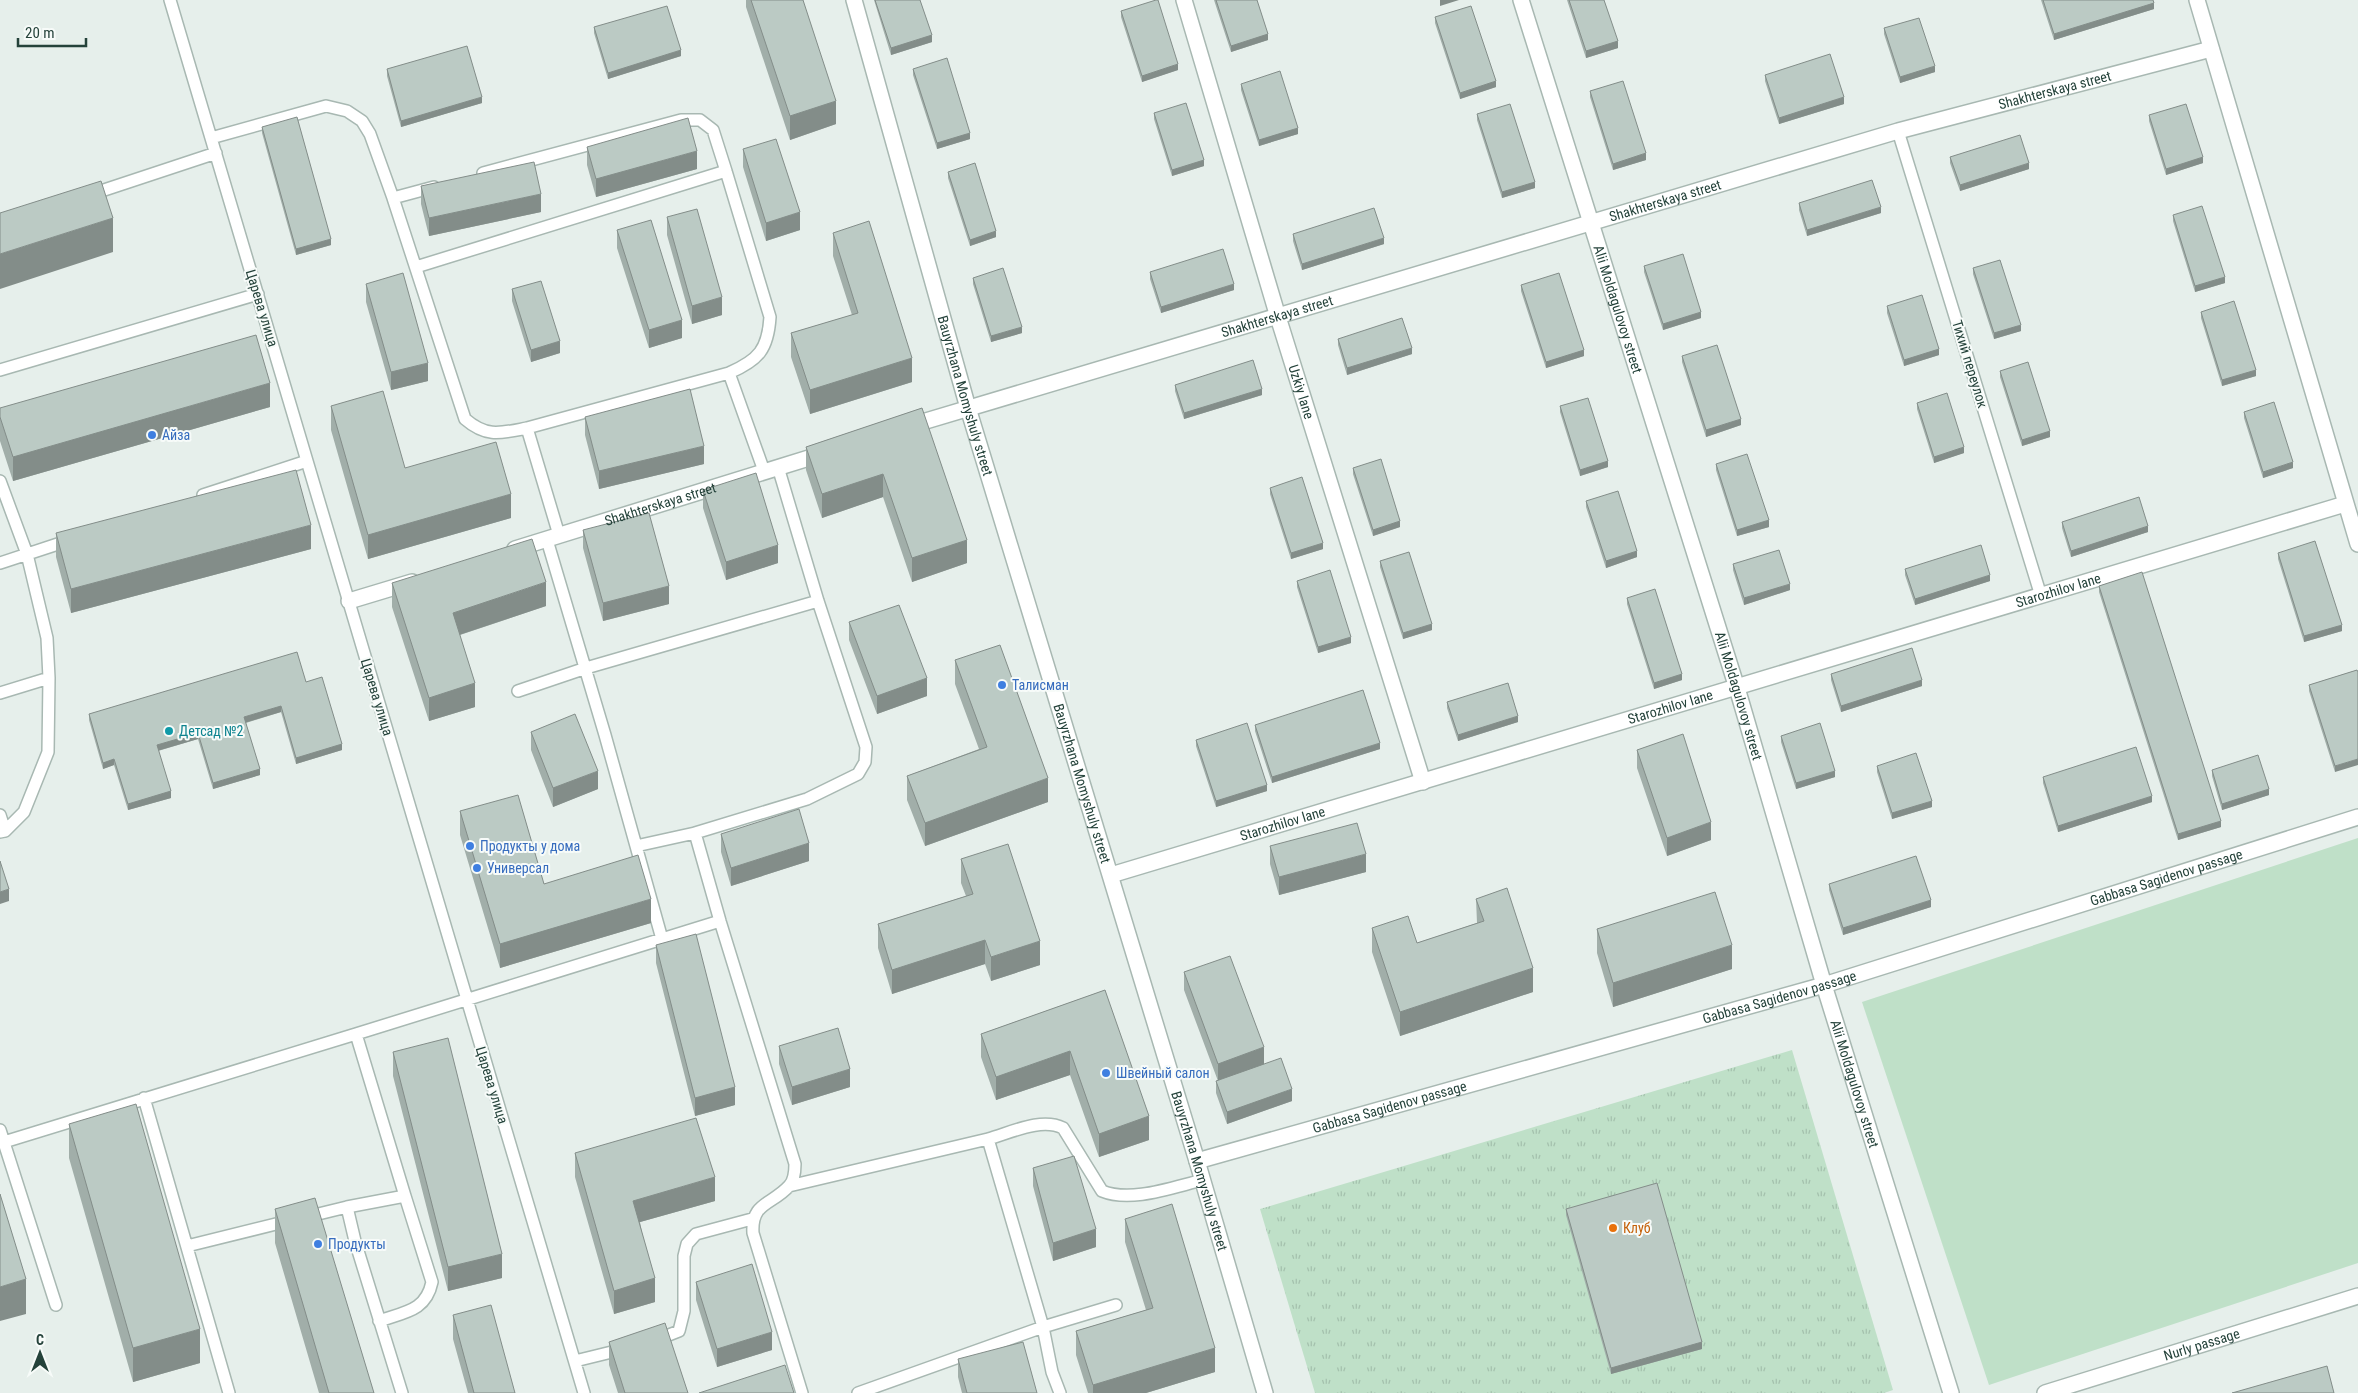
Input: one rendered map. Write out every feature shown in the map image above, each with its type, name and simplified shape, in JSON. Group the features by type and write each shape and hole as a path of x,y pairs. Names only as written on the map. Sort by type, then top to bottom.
{"street":[{"name":"Bauyrzhana Momyshuly street","path":"854,0 968,408 1203,1180 1265,1393"},
{"name":"Uzkiy lane","path":"1184,0 1278,317 1423,782"},
{"name":"Alii Moldagulovoy street","path":"1521,0 1737,688 1824,985 1951,1393"},
{"path":"2197,0 2358,544"},
{"name":"Shakhterskaya street","path":"892,432 1898,131 2211,49"},
{"name":"Shakhterskaya street","path":"500,554 835,449"},
{"name":"Starozhilov lane","path":"1111,875 2346,504"},
{"path":"349,601 424,578"},
{"name":"Gabbasa Sagidenov passage","path":"1197,1161 1824,985 2358,817"},
{"name":"Nurly passage","path":"2045,1393 2358,1296"}],"lane":[{"name":"Царева улица","path":"170,0 584,1393"},
{"path":"211,138 326,106 347,111 362,121 370,134 393,198 465,419 477,430 499,434 527,428 729,373 757,357 764,348 769,334 770,317 713,130 700,120 681,120 470,177"},
{"name":"Тихий переулок","path":"1898,131 2041,596"},
{"path":"78,199 216,153"},
{"path":"416,267 726,171"},
{"path":"393,198 441,185"},
{"path":"0,370 258,294"},
{"path":"636,846 695,833 807,799 858,774 865,762 866,747 818,601 771,469 729,373"},
{"path":"527,428 586,668 662,939"},
{"path":"195,498 307,461"},
{"path":"0,481 27,554 47,638 49,678 48,752 24,812 2,832"},
{"path":"0,562 83,535"},
{"path":"518,691 586,668 818,601"},
{"path":"0,693 49,678"},
{"path":"0,815 2,832"},
{"path":"695,833 720,921 796,1164 790,1186"},
{"path":"4,1142 720,921"},
{"path":"356,1034 432,1282 430,1296 416,1308 379,1321"},
{"path":"144,1098 230,1393"},
{"path":"802,1393 753,1233 752,1219 760,1207 790,1186 988,1139 1038,1125 1054,1124 1062,1128 1102,1191 1112,1196 1125,1197 1203,1180"},
{"path":"0,1130 56,1304"},
{"path":"988,1139 1043,1327 1052,1372 1060,1393"},
{"path":"187,1246 405,1196"},
{"path":"347,1208 355,1242 402,1393"},
{"path":"575,1361 665,1338 679,1331 684,1311 684,1256 687,1244 696,1234 752,1219"},
{"path":"858,1393 1043,1327 1116,1304"}],"green space":[{"path":"2358,838 2358,1263 1989,1385 1862,1002"},
{"path":"1792,1050 1893,1390 1884,1393 1315,1393 1260,1209"}],"building":[{"path":"751,0 803,0 836,101 790,116"},
{"path":"875,0 920,0 932,35 891,48"},
{"path":"1158,0 1178,64 1142,76 1121,11"},
{"path":"1216,0 1257,0 1268,34 1231,46"},
{"path":"1569,0 1604,0 1618,41 1586,51"},
{"path":"2043,0 2153,0 2154,3 2054,34"},
{"path":"667,6 681,50 608,73 594,27"},
{"path":"1471,6 1496,81 1460,93 1435,17"},
{"path":"1919,18 1935,66 1900,77 1884,28"},
{"path":"467,46 482,97 401,121 387,69"},
{"path":"1830,54 1844,97 1779,118 1765,75"},
{"path":"947,58 970,133 937,143 913,69"},
{"path":"1280,71 1298,128 1259,140 1241,84"},
{"path":"1623,81 1646,153 1613,164 1590,91"},
{"path":"1186,103 1204,160 1172,170 1154,113"},
{"path":"1510,104 1535,182 1502,192 1477,114"},
{"path":"2186,104 2203,157 2166,169 2149,115"},
{"path":"297,117 331,239 296,249 262,127"},
{"path":"688,118 697,151 596,179 587,147"},
{"path":"2020,135 2029,163 1960,185 1950,157"},
{"path":"776,139 800,212 766,223 743,149"},
{"path":"534,162 541,194 429,218 421,186"},
{"path":"975,163 996,231 970,240 948,172"},
{"path":"1872,180 1881,207 1807,230 1799,203"},
{"path":"101,181 113,218 0,254 0,213"},
{"path":"2202,206 2225,277 2195,286 2173,215"},
{"path":"1374,208 1384,238 1302,264 1293,234"},
{"path":"697,209 722,297 692,306 667,217"},
{"path":"651,220 682,320 649,330 617,230"},
{"path":"869,221 912,358 810,390 791,333 858,313 833,233"},
{"path":"1223,249 1234,284 1161,307 1150,272"},
{"path":"1683,254 1701,312 1663,324 1644,266"},
{"path":"2000,260 2021,325 1994,333 1973,268"},
{"path":"1003,268 1022,327 991,336 973,278"},
{"path":"403,273 428,363 391,372 366,284"},
{"path":"1559,273 1584,350 1546,362 1521,285"},
{"path":"541,281 560,341 531,350 512,289"},
{"path":"1922,295 1939,349 1904,360 1887,306"},
{"path":"2234,301 2256,370 2222,380 2201,312"},
{"path":"1402,318 1412,348 1347,368 1338,339"},
{"path":"256,335 270,383 13,457 0,417 0,408"},
{"path":"1717,345 1741,419 1706,430 1682,356"},
{"path":"1253,360 1262,389 1184,413 1175,385"},
{"path":"2028,362 2050,431 2022,440 2000,371"},
{"path":"690,389 704,446 599,471 585,417"},
{"path":"383,391 405,468 496,442 511,494 368,535 331,406"},
{"path":"1947,393 1964,447 1934,457 1917,403"},
{"path":"1588,398 1608,461 1580,470 1560,406"},
{"path":"2274,402 2293,462 2263,472 2244,412"},
{"path":"922,408 967,540 912,558 883,474 822,494 806,447"},
{"path":"1747,454 1769,520 1737,530 1716,464"},
{"path":"1381,459 1400,521 1373,530 1353,468"},
{"path":"296,470 311,525 71,589 56,533"},
{"path":"756,473 778,545 726,562 703,490"},
{"path":"1302,477 1323,543 1291,553 1270,488"},
{"path":"1618,491 1637,551 1606,561 1586,501"},
{"path":"2139,497 2148,526 2071,551 2062,522"},
{"path":"649,513 669,586 603,603 583,530"},
{"path":"532,539 546,582 453,613 475,683 429,698 392,583"},
{"path":"2315,541 2342,625 2304,636 2278,553"},
{"path":"1981,545 1990,575 1915,599 1905,569"},
{"path":"1779,550 1790,584 1744,598 1733,564"},
{"path":"1409,552 1432,624 1403,633 1380,561"},
{"path":"1330,570 1351,637 1318,647 1297,581"},
{"path":"2142,572 2221,821 2178,834 2099,586"},
{"path":"1655,589 1682,674 1654,683 1627,598"},
{"path":"899,605 927,678 877,696 849,622"},
{"path":"1000,645 1048,778 925,823 907,776 987,747 955,660"},
{"path":"1912,648 1922,680 1841,706 1831,674"},
{"name":"Детсад №2","path":"297,652 306,682 322,677 342,744 296,758 281,706 244,717 260,769 213,783 198,733 157,745 171,791 128,804 114,759 103,763 89,714"},
{"path":"2357,670 2358,759 2335,766 2309,685"},
{"path":"1508,683 1518,716 1458,735 1447,702"},
{"path":"1363,690 1380,743 1272,777 1255,725"},
{"path":"575,714 598,771 553,788 531,732"},
{"path":"1247,723 1267,785 1216,801 1196,740"},
{"path":"1820,723 1835,771 1796,783 1781,736"},
{"path":"1683,734 1711,822 1667,838 1637,750"},
{"path":"2136,747 2152,796 2058,826 2043,777"},
{"path":"1916,753 1932,801 1892,813 1877,766"},
{"path":"2258,755 2269,789 2222,804 2212,770"},
{"path":"518,795 544,884 638,855 651,899 500,944 460,811"},
{"path":"799,809 809,843 731,868 721,834"},
{"path":"1357,823 1366,854 1279,877 1270,846"},
{"path":"1008,844 1040,941 991,957 985,940 892,970 878,924 973,894 961,859"},
{"path":"1916,856 1931,900 1843,928 1829,884"},
{"path":"0,861 9,889 0,892"},
{"path":"1507,888 1533,968 1400,1012 1372,928 1408,916 1417,943 1484,921 1476,899"},
{"path":"1715,892 1732,945 1613,983 1597,929"},
{"path":"696,934 735,1087 695,1098 656,945"},
{"path":"1230,956 1264,1047 1218,1064 1184,972"},
{"path":"1105,990 1149,1116 1099,1134 1070,1051 996,1077 981,1034"},
{"path":"838,1028 850,1069 792,1087 779,1046"},
{"path":"448,1038 502,1254 448,1267 393,1052"},
{"path":"1281,1058 1292,1089 1227,1112 1216,1081"},
{"path":"136,1104 200,1329 133,1348 69,1124"},
{"path":"696,1118 715,1177 633,1201 655,1278 614,1291 575,1153"},
{"path":"1074,1156 1096,1229 1053,1243 1033,1168"},
{"path":"1657,1183 1702,1342 1611,1368 1566,1209"},
{"path":"0,1194 26,1279 0,1287"},
{"path":"315,1198 374,1393 329,1393 275,1209"},
{"path":"1172,1204 1215,1348 1093,1385 1076,1331 1153,1308 1125,1219"},
{"path":"752,1264 772,1332 717,1349 696,1282"},
{"path":"491,1305 515,1393 474,1393 453,1315"},
{"path":"665,1323 688,1393 625,1393 609,1342"},
{"path":"1023,1342 1037,1393 967,1393 958,1359"},
{"path":"785,1365 794,1393 699,1393"},
{"path":"2327,1366 2334,1393 2232,1393"}],"place":[{"name":"Айза","path":"152,435"},
{"name":"Талисман","path":"1002,685"},
{"name":"Детсад №2","path":"169,731"},
{"name":"Продукты у дома","path":"470,846"},
{"name":"Универсал","path":"477,868"},
{"name":"Швейный салон","path":"1106,1073"},
{"name":"Клуб","path":"1613,1228"},
{"name":"Продукты","path":"318,1244"}]}
